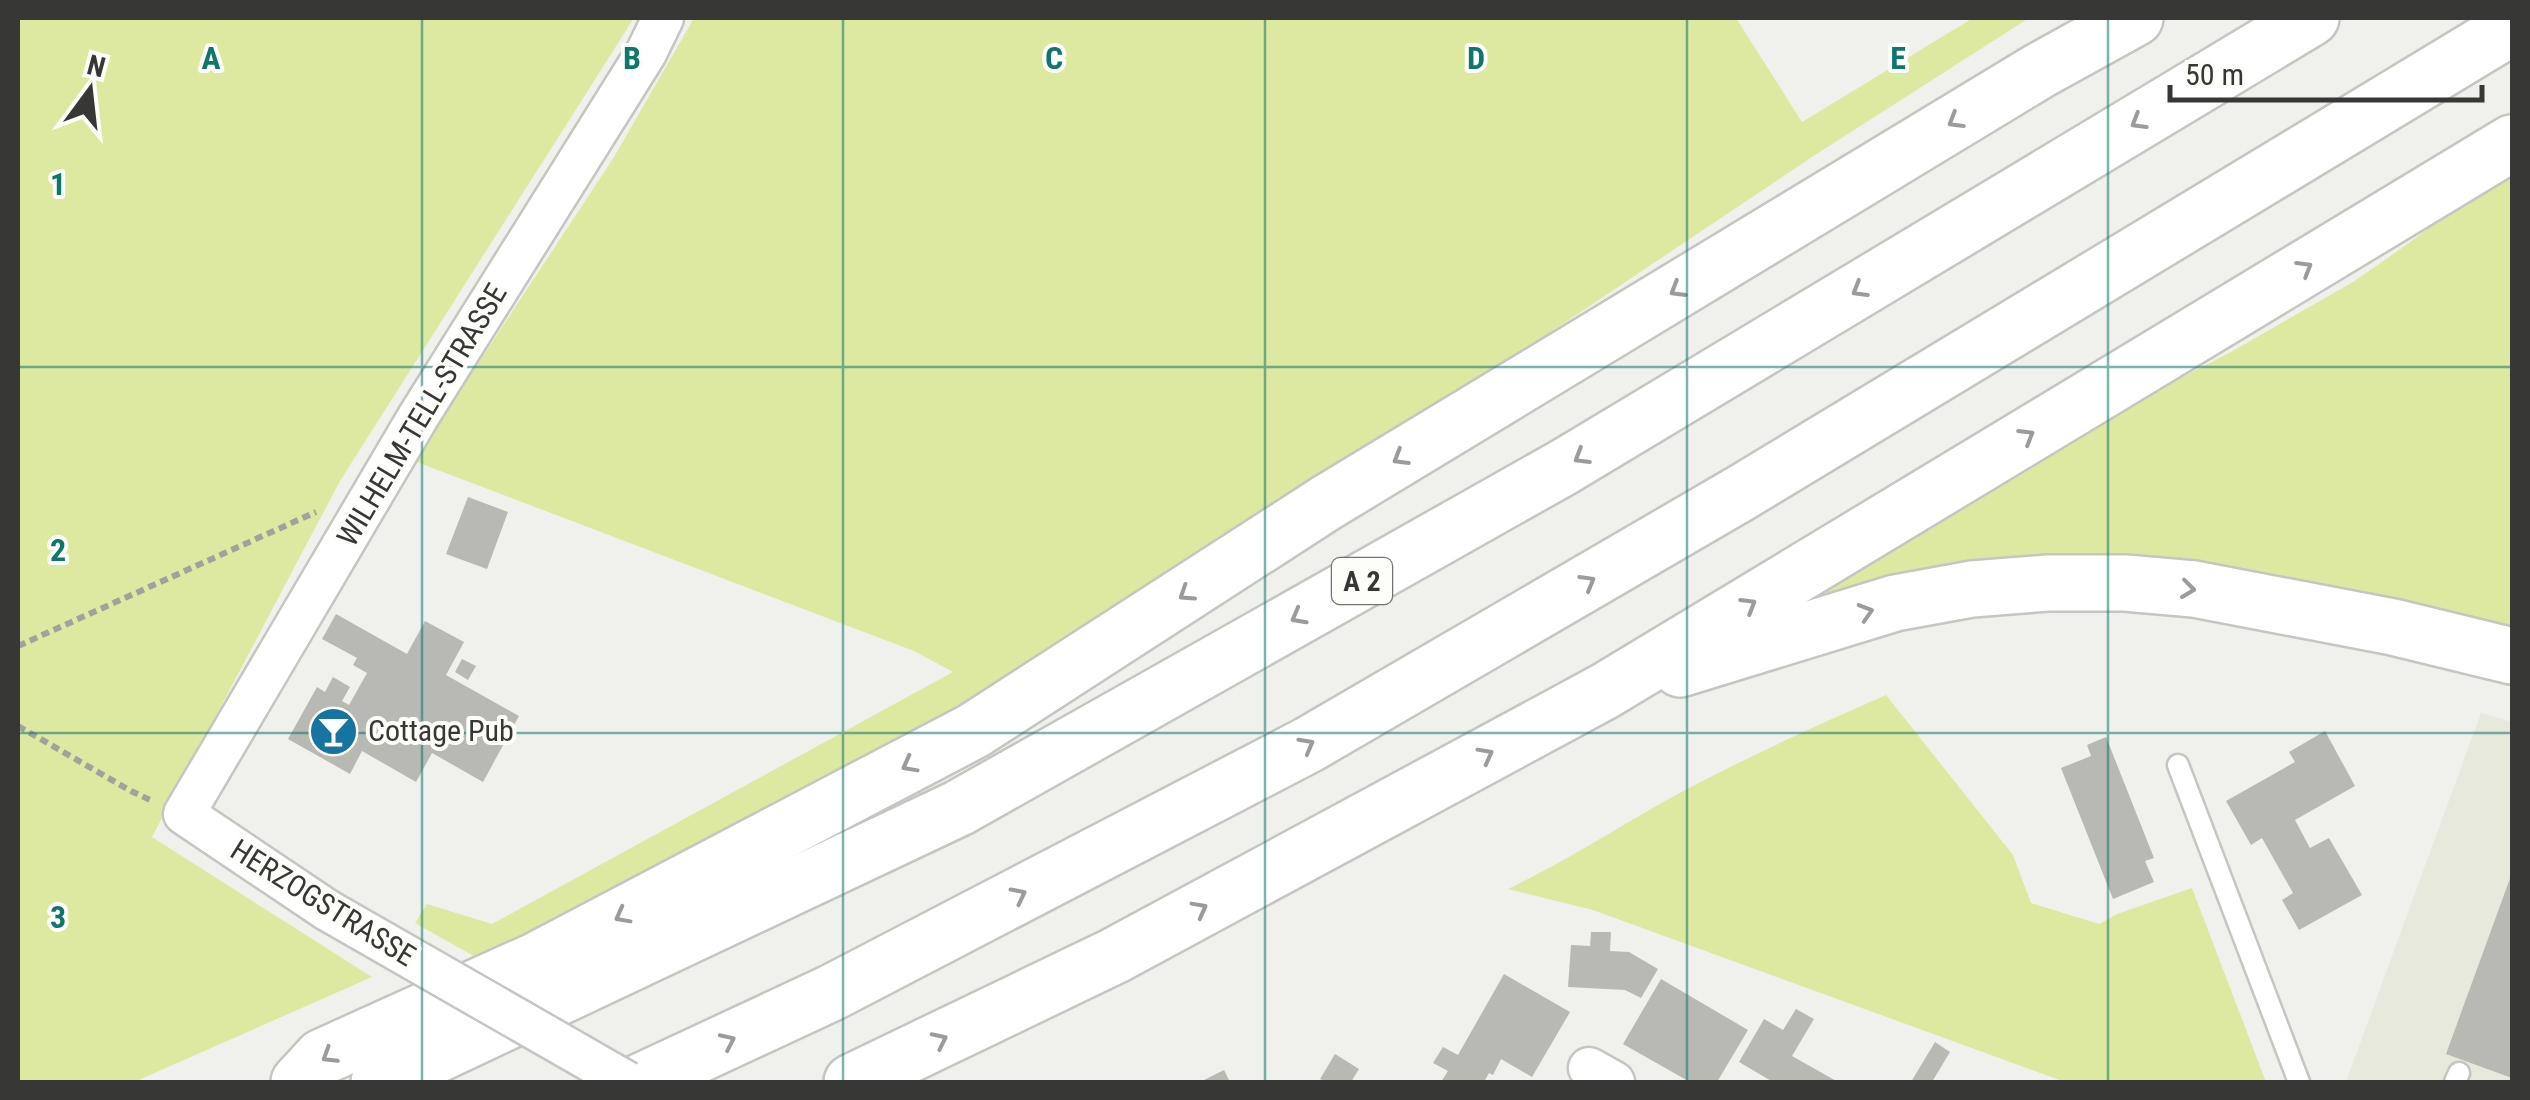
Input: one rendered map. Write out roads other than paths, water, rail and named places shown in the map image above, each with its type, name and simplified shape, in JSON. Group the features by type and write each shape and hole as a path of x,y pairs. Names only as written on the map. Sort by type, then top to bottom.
{"highway":[{"path":"2039,71 2117,18"},
{"path":"300,1082 322,1056 535,961 973,731 1326,503 2039,71 2135,18"},
{"name":"A 2","path":"379,1082 959,808 1564,467 2311,18"},
{"path":"640,1082 831,993 1308,745 1741,493 2512,27"},
{"path":"852,1082 1114,956 1605,691 2512,143"},
{"path":"1605,691 1895,603 1972,589 2048,583 2125,583 2194,589 2393,626 2512,656"}],"street":[{"name":"WILHELM-TELL-STRASSE","path":"184,814 418,417 646,54 663,18"},
{"name":"HERZOGSTRASSE","path":"184,814 327,910 627,1082"}],"lane":[{"path":"2178,766 2299,1082"}],"place":[{"name":"Cottage Pub","path":"333,731"}]}
